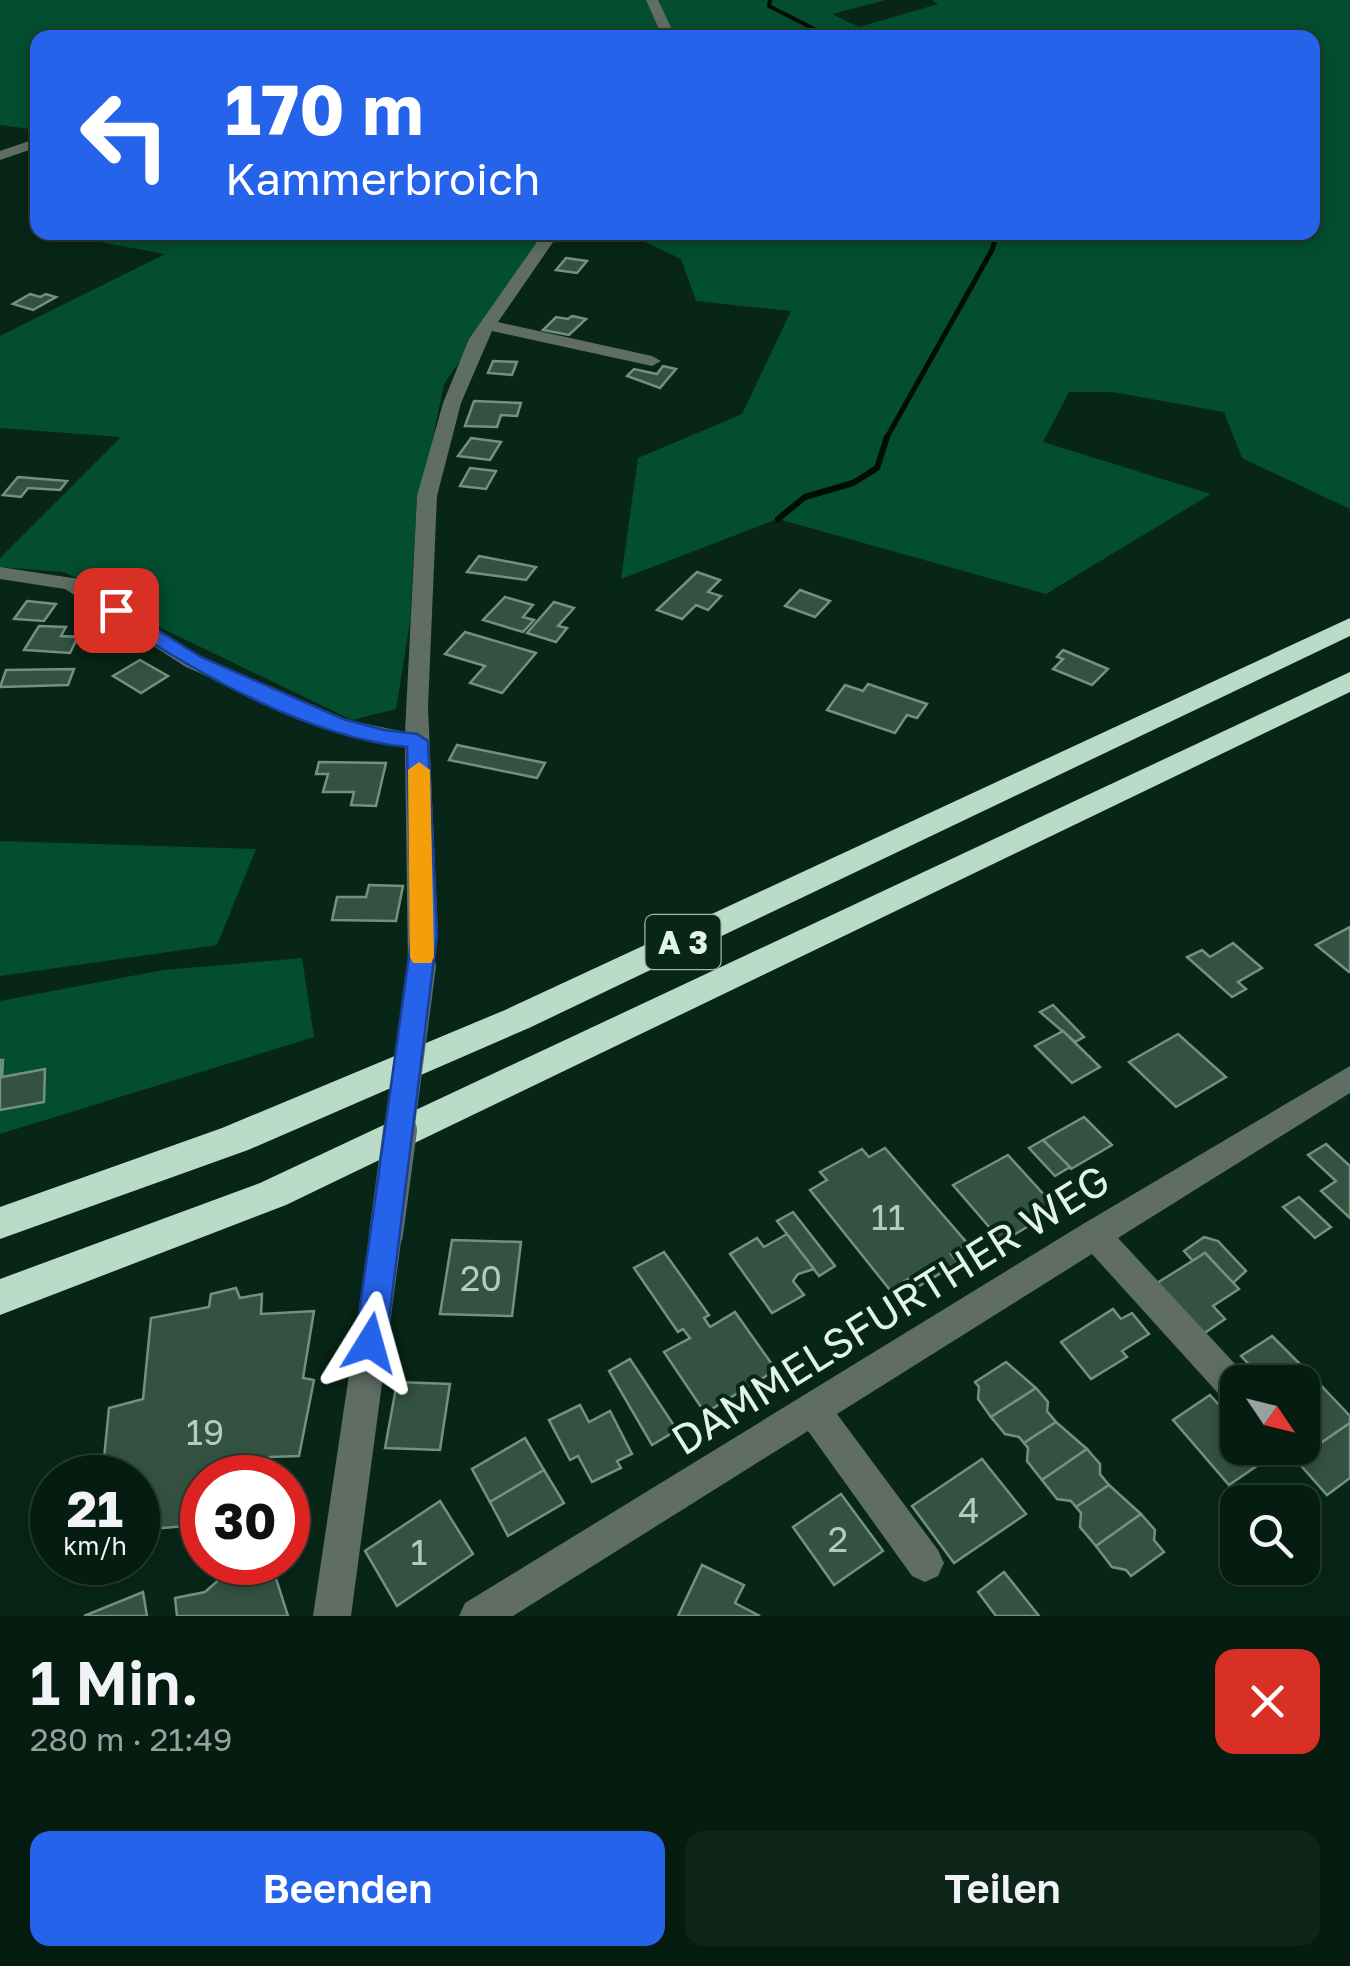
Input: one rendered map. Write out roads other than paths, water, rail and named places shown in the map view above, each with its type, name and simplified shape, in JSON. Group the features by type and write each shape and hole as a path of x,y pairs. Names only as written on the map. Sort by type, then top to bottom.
{"highway":[{"name":"A 3","path":"0,1223 235,1139 615,975 1134,725 1350,626"},
{"name":"A 3","path":"0,1297 273,1194 1350,681"}],"street":[{"path":"652,0 666,30"},
{"path":"0,156 30,145"},
{"path":"332,1616 422,966 417,741 426,496 452,403 478,339 546,240"},
{"path":"488,325 652,361"},
{"path":"0,573 71,584 194,662 335,724 384,738 417,741"},
{"name":"DAMMELSFURTHER WEG","path":"478,1616 1350,1078"},
{"path":"1094,1234 1220,1371"},
{"path":"814,1411 924,1563"}],"waterway":[{"path":"770,0 769,6 816,30"},
{"path":"887,438 995,240"},
{"path":"778,519 805,497 853,483 877,468 887,438"}]}
